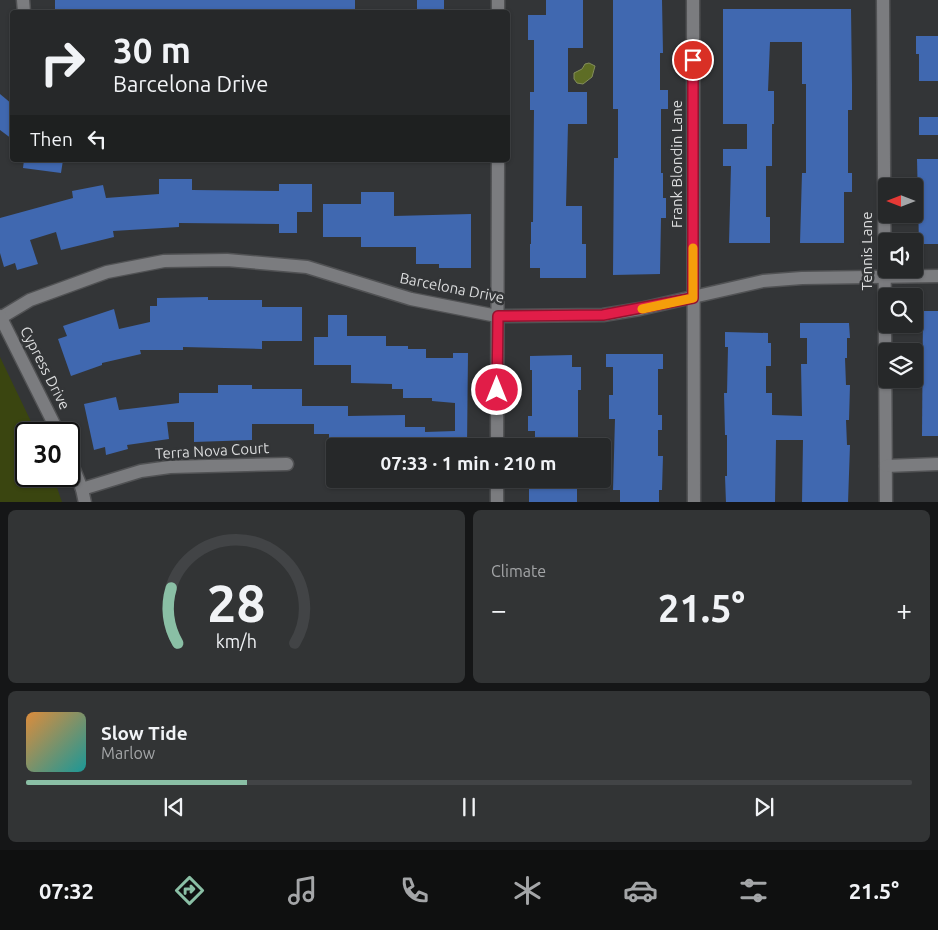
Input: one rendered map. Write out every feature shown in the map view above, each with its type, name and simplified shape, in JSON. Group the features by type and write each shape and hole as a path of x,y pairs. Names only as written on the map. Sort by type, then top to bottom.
{"street":[{"name":"Frank Blondin Lane","path":"693,0 694,502"},
{"name":"Tennis Lane","path":"883,0 884,233"},
{"path":"497,438 498,162"},
{"name":"Barcelona Drive","path":"0,315 30,300 107,272 164,261 227,260 307,266 411,299 498,316 603,315 693,298 762,281 878,276"},
{"name":"Barcelona Drive","path":"923,276 938,276"},
{"name":"Tennis Lane","path":"884,278 886,502"},
{"name":"Cypress Drive","path":"0,315 53,422"},
{"name":"Terra Nova Court","path":"82,489 142,471 170,467 287,464"},
{"path":"886,466 938,464"},
{"path":"80,484 85,502"},
{"path":"497,488 497,502"}],"shaded area":[{"path":"589,63 595,66 592,77 583,84 577,83 574,79 574,73"},
{"path":"0,357 31,422 15,422 15,487 57,487 62,502 0,502"}],"building":[{"path":"55,0 355,0 355,10 55,10"},
{"path":"417,0 444,0 444,10 417,10"},
{"path":"546,0 583,0 583,48 568,48 568,92 587,92 587,124 568,124 566,206 582,206 582,244 586,244 586,278 540,278 540,268 530,268 531,222 533,222 534,110 530,110 530,92 534,92 534,40 528,40 528,15 546,15"},
{"path":"613,0 662,0 663,53 660,53 660,90 668,90 668,109 661,109 661,173 663,173 663,198 666,198 666,218 661,218 660,274 613,275 614,158 618,158 618,109 613,109"},
{"path":"723,9 851,9 852,110 848,110 848,173 852,173 852,192 844,192 844,243 800,243 802,173 806,173 806,84 802,84 802,42 770,42 768,91 774,91 774,124 772,124 772,166 766,166 766,217 770,217 770,243 729,243 731,166 723,166 723,149 747,149 747,124 723,124"},
{"path":"916,36 938,36 938,81 919,81 919,54 916,54"},
{"path":"0,94 10,102 10,138 0,130"},
{"path":"919,117 938,117 938,135 919,135"},
{"path":"917,159 938,159 938,244 923,244 923,233 919,233 919,223 923,223 923,178 917,178"},
{"path":"24,162 63,162 61,173 23,168"},
{"path":"159,179 192,179 192,190 279,191 279,184 312,184 312,212 297,212 297,233 279,233 279,224 179,223 179,227 113,231 114,237 61,250 56,232 30,240 38,264 17,270 15,263 4,267 0,253 0,218 73,198 72,191 103,185 106,198 159,194"},
{"path":"361,192 394,192 394,216 471,214 471,268 439,268 439,264 416,264 416,247 361,247 361,237 323,237 323,204 361,204"},
{"path":"208,297 208,300 262,300 262,307 302,307 302,341 262,341 262,349 183,347 183,350 140,350 141,354 102,363 102,365 71,376 58,339 67,336 63,326 114,309 119,329 150,322 150,306 157,306 157,298"},
{"path":"923,311 938,311 938,436 922,436"},
{"path":"328,315 347,315 347,336 386,336 386,346 408,346 408,349 426,349 426,358 453,358 453,353 468,353 467,438 329,438 329,434 314,434 314,424 252,424 252,440 194,442 194,422 167,422 169,439 127,445 128,449 106,455 105,447 94,450 84,404 116,397 119,410 179,403 179,393 218,393 218,385 252,385 252,389 302,389 302,406 348,406 348,416 405,415 405,427 425,427 425,432 455,431 455,403 432,401 432,398 403,398 403,389 392,389 392,384 351,383 351,365 314,365 314,337 328,337"},
{"path":"800,323 849,323 850,338 847,338 847,358 845,358 846,385 850,385 849,420 846,420 847,445 850,445 848,502 802,502 803,440 776,440 775,502 726,502 727,435 725,435 724,393 727,393 728,347 725,347 725,332 768,333 768,343 771,343 771,366 766,366 766,393 772,393 772,415 802,416 801,364 807,364 807,338 800,338"},
{"path":"606,354 663,354 663,369 658,369 658,415 662,415 662,430 658,430 658,456 663,456 662,490 659,490 659,502 620,502 620,490 613,490 615,419 609,419 609,395 613,395 613,367 606,367"},
{"path":"572,355 572,367 581,367 581,390 578,390 578,438 535,438 535,431 528,431 528,416 532,416 532,370 530,370 530,356"},
{"path":"529,488 577,488 577,502 529,502"}],"slow traffic":[{"path":"642,309 693,298 693,248"}],"route":[{"path":"497,390 498,316 603,315 693,298 693,60"}]}
